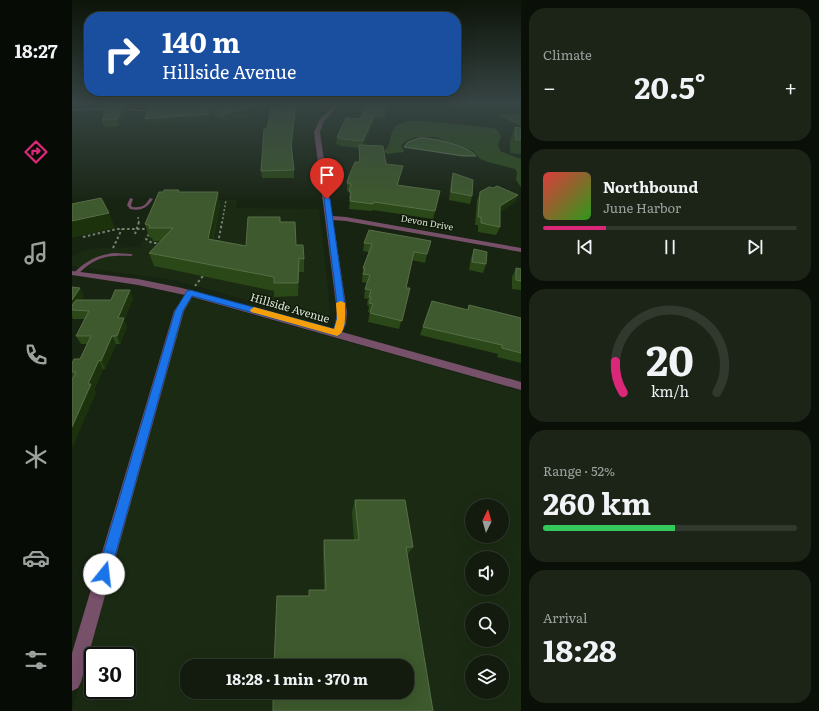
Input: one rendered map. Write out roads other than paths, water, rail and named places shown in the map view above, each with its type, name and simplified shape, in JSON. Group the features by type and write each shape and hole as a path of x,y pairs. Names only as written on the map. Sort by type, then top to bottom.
{"street":[{"path":"318,137 342,312 337,333"},
{"name":"Devon Drive","path":"329,218 521,250"},
{"name":"Hillside Avenue","path":"74,274 192,290 521,386"},
{"path":"72,682 179,311 192,290"}],"lane":[{"path":"130,200 129,205 131,208 136,209 147,205 151,198"},
{"path":"74,274 89,261 97,257 109,255 131,255"}]}
